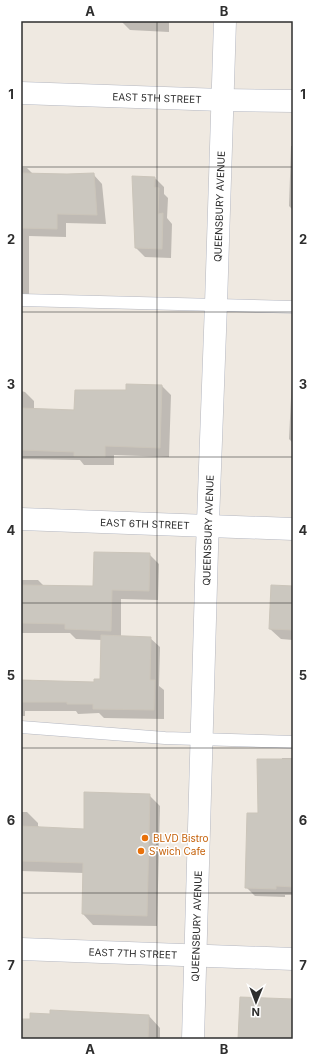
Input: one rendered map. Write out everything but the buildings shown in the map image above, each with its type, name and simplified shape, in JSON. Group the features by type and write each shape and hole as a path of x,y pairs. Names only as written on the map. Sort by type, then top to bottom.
{"street":[{"name":"QUEENSBURY AVENUE","path":"193,1039 201,739 225,21"},
{"name":"EAST 5TH STREET","path":"21,93 293,101"},
{"name":"EAST 6TH STREET","path":"21,519 293,529"},
{"name":"EAST 7TH STREET","path":"21,949 293,959"}],"lane":[{"path":"21,300 293,307"},
{"path":"21,727 165,738 293,742"}],"place":[{"name":"BLVD Bistro","path":"145,838"},
{"name":"S'wich Cafe","path":"141,851"}]}
